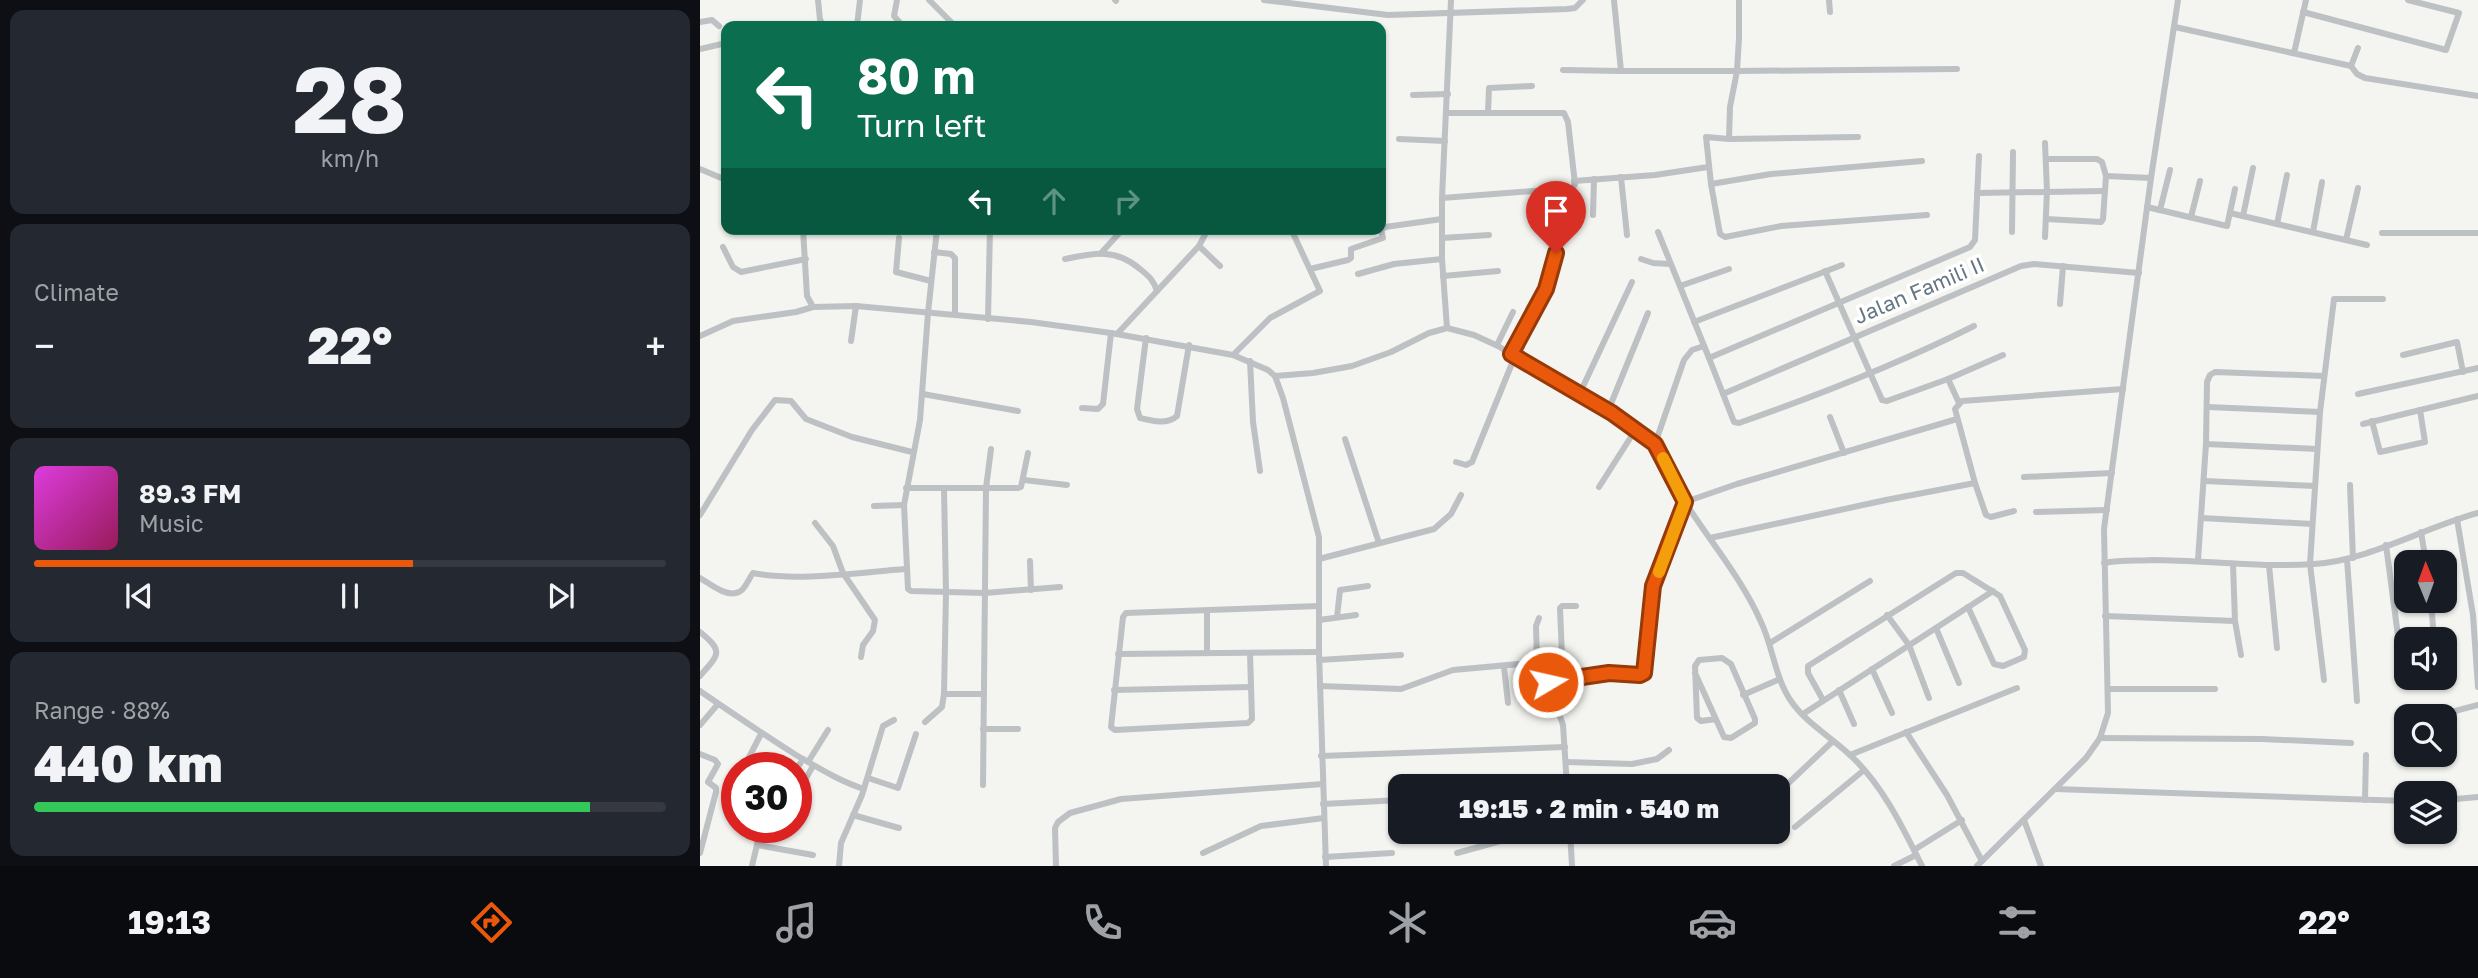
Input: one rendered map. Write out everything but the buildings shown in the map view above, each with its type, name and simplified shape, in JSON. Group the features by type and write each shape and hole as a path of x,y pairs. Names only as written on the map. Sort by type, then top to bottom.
{"street":[{"path":"818,0 821,21"},
{"path":"858,21 860,0"},
{"path":"897,0 894,16 898,21"},
{"path":"929,0 950,21"},
{"path":"1264,0 1388,15 1567,9 1575,8 1583,0"},
{"path":"1344,10 1345,0"},
{"path":"1447,328 1442,259 1442,198 1451,0"},
{"path":"1614,0 1621,71"},
{"path":"1730,139 1730,107 1740,38 1739,0"},
{"path":"1829,0 1830,12"},
{"path":"1906,732 1962,820 1980,864 2086,758 2100,738 2108,713 2109,688 2104,563 2107,510 2151,178 2178,0"},
{"path":"2294,53 2306,0"},
{"path":"2303,12 2446,50 2459,13 2408,0"},
{"path":"700,22 712,20 719,26"},
{"path":"2175,27 2351,66 2357,74 2365,78 2478,96"},
{"path":"700,48 721,44"},
{"path":"2351,66 2358,48"},
{"path":"1563,70 1957,69"},
{"path":"1488,113 1489,89 1532,86"},
{"path":"1413,95 1448,94"},
{"path":"1442,198 1573,188 1574,181 1568,122 1564,113 1447,113"},
{"path":"1858,137 1706,137 1708,167 1720,234 1725,237 1781,226 1927,215"},
{"path":"1399,139 1445,141"},
{"path":"2045,143 2045,237"},
{"path":"2011,232 2014,152"},
{"path":"1709,358 1970,247 1975,240 1979,156"},
{"path":"2046,159 2096,159 2102,163 2106,176 2101,222 2046,219"},
{"path":"1711,184 1771,174 1922,161"},
{"path":"1574,181 1656,175 1708,167"},
{"path":"2243,216 2253,168"},
{"path":"700,169 721,178"},
{"path":"2160,210 2170,170"},
{"path":"2277,224 2287,175"},
{"path":"2106,176 2151,178"},
{"path":"1621,177 1627,235"},
{"path":"1593,215 1594,179"},
{"path":"2191,217 2200,181"},
{"path":"2313,232 2322,182"},
{"path":"2346,240 2358,188"},
{"path":"2147,207 2227,226 2235,189"},
{"path":"1978,193 2105,191"},
{"path":"2230,213 2367,245"},
{"path":"1386,227 1442,219"},
{"path":"1658,232 1734,422 1739,424 1804,401 1974,326"},
{"path":"2382,233 2478,233"},
{"path":"1442,238 1489,234"},
{"path":"804,235 807,296 813,307"},
{"path":"936,235 923,394 904,505 909,590 985,593 1060,587"},
{"path":"988,318 990,235"},
{"path":"1102,252 1118,235"},
{"path":"1082,408 1098,409 1103,404 1114,333 1157,292 1199,246 1205,235"},
{"path":"1233,355 1270,318 1319,292 1294,235"},
{"path":"1310,269 1349,260 1351,249 1383,238 1382,235"},
{"path":"899,238 896,272 931,281"},
{"path":"1455,462 1466,465 1472,462 1513,355 1546,289 1559,239"},
{"path":"1199,246 1220,266"},
{"path":"723,247 733,267 741,272 806,259"},
{"path":"934,252 951,254 955,258 955,316"},
{"path":"1065,259 1102,252 1130,261 1153,280 1157,292"},
{"path":"1358,274 1394,264 1442,259"},
{"path":"1641,259 1670,264"},
{"name":"Jalan Famili II","path":"1723,394 2021,266 2034,264 2139,273"},
{"path":"1694,322 1842,265"},
{"path":"2060,304 2063,266"},
{"path":"1680,286 1729,269"},
{"path":"1443,276 1498,271"},
{"path":"1825,271 1852,337 1884,401 1948,379 2003,355"},
{"path":"1579,395 1632,282"},
{"path":"2324,680 2311,564 2312,524 2320,412 2334,299 2383,299"},
{"path":"851,341 856,306"},
{"path":"700,336 733,321 813,307 856,306 1114,333 1233,355 1268,370 1275,376 1283,398 1318,527 1321,756 1326,866"},
{"path":"1497,345 1513,312"},
{"path":"1608,411 1648,313"},
{"path":"1275,376 1352,366 1447,328 1497,345 1636,429 1655,444 1685,502 1731,566 1769,643 1780,679 1792,703 1864,770 1884,798 1922,866"},
{"path":"1146,338 1137,409 1140,418 1155,421 1171,421 1178,416 1189,345"},
{"path":"2403,355 2457,342 2463,372"},
{"path":"1655,444 1684,360 1692,350 1704,346"},
{"path":"1250,361 1253,422 1260,471"},
{"path":"2358,394 2478,368"},
{"path":"2198,560 2208,378 2215,372 2324,376"},
{"path":"1948,379 1959,403"},
{"path":"2014,511 1991,517 1986,515 1957,419 1955,409 1959,403 2123,388"},
{"path":"923,394 1018,411"},
{"path":"2362,424 2478,396"},
{"path":"700,515 752,430 775,400 794,402 806,419 829,428 912,452"},
{"path":"2208,407 2320,412"},
{"path":"2372,421 2380,452 2425,442 2420,410"},
{"path":"1830,417 1844,453"},
{"path":"1685,502 1957,419"},
{"path":"1599,487 1636,429"},
{"path":"1345,439 1379,543"},
{"path":"2206,444 2318,449"},
{"path":"983,785 986,488 991,449"},
{"path":"906,488 1018,488 1024,480 1028,453"},
{"path":"2024,477 2112,473"},
{"path":"1024,480 1066,485"},
{"path":"2204,481 2315,486"},
{"path":"1710,538 1975,483"},
{"path":"2350,485 2350,558 2357,701"},
{"path":"925,722 942,707 944,694 944,489"},
{"path":"1319,559 1434,529 1451,514 1461,495"},
{"path":"1548,682 1609,673 1644,673 1653,586 1685,502"},
{"path":"874,506 904,505"},
{"path":"2036,512 2107,510"},
{"path":"2104,563 2198,560 2233,564 2311,564 2350,558 2478,513"},
{"path":"2201,518 2312,524"},
{"path":"2457,519 2476,614 2478,687"},
{"path":"816,523 832,546 843,573 874,621 873,631 863,645 861,657"},
{"path":"2421,531 2424,550"},
{"path":"2386,545 2397,627"},
{"path":"1030,561 1031,590"},
{"path":"2233,564 2235,621 2241,655"},
{"path":"2269,565 2277,648"},
{"path":"700,578 734,593 741,592 754,573 769,577 906,569"},
{"path":"1823,700 1808,673 1808,666 1956,573 1963,573 2000,596 2025,650 2025,657 2003,666 1994,664 1968,607"},
{"path":"1769,643 1870,581"},
{"path":"1337,617 1340,590 1368,586"},
{"path":"1803,713 1993,591"},
{"path":"1250,653 1252,719 1248,723 1115,730 1110,724 1123,617 1126,613 1319,606"},
{"path":"1320,686 1401,689 1453,670 1504,667 1562,656 1560,608 1576,606"},
{"path":"1207,611 1208,653"},
{"path":"2432,613 2433,627"},
{"path":"1319,620 1356,615"},
{"path":"1887,615 1909,645 1929,698"},
{"path":"2105,616 2235,621"},
{"path":"1539,618 1536,626 1539,662 1560,715 1566,774"},
{"path":"1936,628 1959,683"},
{"path":"700,632 713,643 718,653 717,658 700,676"},
{"path":"1118,654 1401,655"},
{"path":"1695,673 1716,719 1724,737 1728,738 1753,726 1755,719 1728,660 1699,660 1695,666 1695,673 1697,718 1701,721 1716,719"},
{"path":"1504,667 1508,703"},
{"path":"1872,669 1892,713"},
{"path":"1743,695 1780,679"},
{"path":"1114,690 1251,687"},
{"path":"1850,755 2017,688"},
{"path":"2109,688 2215,689"},
{"path":"1839,690 1854,724"},
{"path":"700,691 791,752"},
{"path":"944,694 984,694"},
{"path":"700,725 718,704"},
{"path":"2457,710 2478,705"},
{"path":"839,866 841,843 868,778 883,726 894,720"},
{"path":"984,729 1018,729"},
{"path":"812,756 828,730"},
{"path":"752,752 761,734"},
{"path":"868,778 898,788 916,734"},
{"path":"2100,738 2262,739 2351,743"},
{"path":"1790,782 1833,741"},
{"path":"1321,756 1565,747"},
{"path":"1566,762 1632,764 1657,759 1669,750"},
{"path":"700,754 718,764 708,782 716,788 716,792 700,853"},
{"path":"2365,800 2366,755"},
{"path":"812,764 841,782 864,789"},
{"path":"1795,827 1864,770"},
{"path":"1056,866 1055,828 1058,822 1070,813 1121,799 1323,784"},
{"path":"2055,789 2394,801"},
{"path":"2457,799 2478,797"},
{"path":"1323,804 1388,801"},
{"path":"853,815 899,828"},
{"path":"1203,853 1261,826 1324,818"},
{"path":"1894,866 1962,820"},
{"path":"2024,820 2040,866"},
{"path":"1457,853 1489,844"},
{"path":"1571,844 1572,866"},
{"path":"752,866 757,845 813,855"},
{"path":"1325,857 1392,853"}],"slow traffic":[{"path":"1659,572 1685,502 1663,458"}],"route":[{"path":"1548,682 1609,673 1644,673 1653,586 1685,502 1655,444 1612,413 1511,354 1546,289 1556,253"}]}
